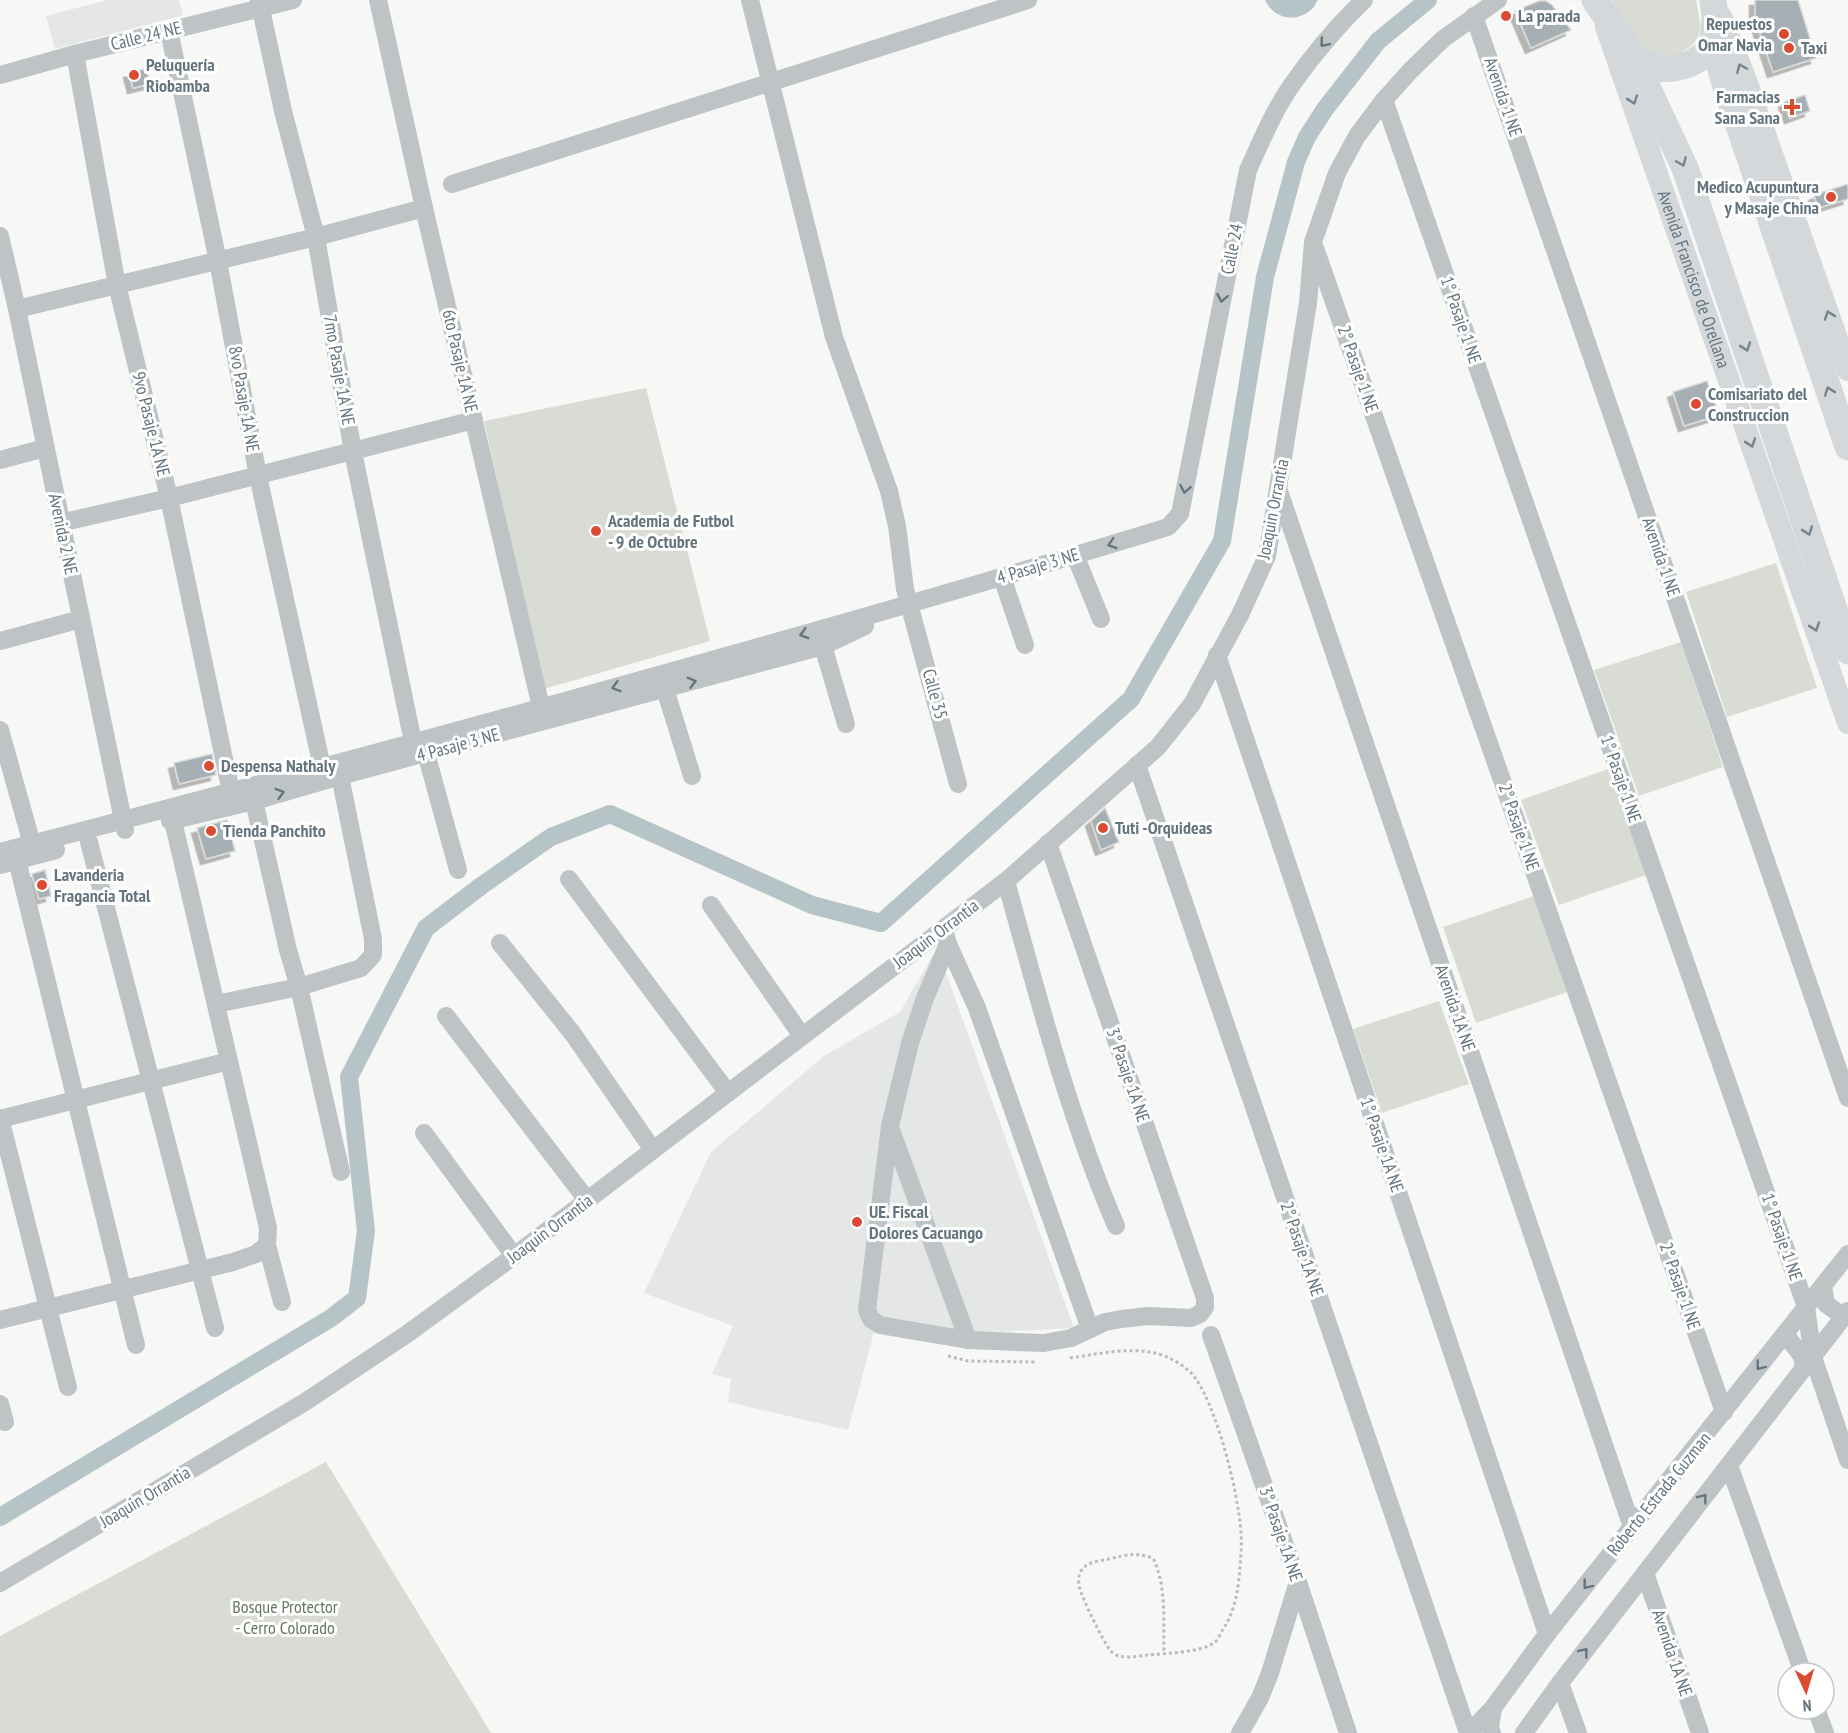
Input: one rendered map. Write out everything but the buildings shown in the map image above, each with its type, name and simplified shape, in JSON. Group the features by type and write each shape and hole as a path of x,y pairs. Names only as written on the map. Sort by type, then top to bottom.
{"highway":[{"name":"Avenida Francisco de Orellana","path":"1597,3 1630,51 1685,168 1848,651"},
{"path":"1630,51 1645,64 1655,68 1677,68 1701,57 1713,42 1714,4"},
{"path":"1714,4 1721,70 1848,447"}],"main road":[{"name":"Avenida Francisco de Orellana","path":"1597,3 1848,723"},
{"path":"1714,4 1747,83 1848,370"}],"street":[{"name":"Calle 24 NE","path":"0,75 261,4 293,0"},
{"name":"6to Pasaje 1A NE","path":"378,0 424,208 543,715"},
{"name":"Calle 35","path":"750,0 834,337 890,491 905,589 958,784"},
{"path":"452,184 1028,0"},
{"name":"Calle 24","path":"1168,527 1180,514 1248,170 1268,126 1290,87 1319,50 1364,0"},
{"name":"Joaquin Orrantia","path":"0,1583 305,1402 407,1334 514,1256 802,1036 946,936 1158,747 1192,704 1240,615 1267,555 1308,303 1313,242 1337,173 1357,136 1384,100 1443,39 1498,0"},
{"name":"7mo Pasaje 1A NE","path":"261,4 283,111 316,237 353,452 420,748 458,870"},
{"name":"Avenida 1 NE","path":"1474,16 1848,1098"},
{"name":"8vo Pasaje 1A NE","path":"169,30 218,261 258,476 322,768"},
{"name":"9vo Pasaje 1A NE","path":"75,54 117,285 169,498 231,792"},
{"name":"1° Pasaje 1 NE","path":"1384,100 1806,1307 1808,1363 1848,1460"},
{"path":"17,309 316,237 424,208"},
{"name":"Avenida 2 NE","path":"0,236 4,276 17,309 124,826"},
{"name":"2° Pasaje 1 NE","path":"1313,242 1724,1412"},
{"path":"60,523 258,476 474,420"},
{"path":"0,460 45,448"},
{"name":"Avenida 1A NE","path":"1278,489 1632,1527"},
{"name":"4 Pasaje 3 NE","path":"171,814 231,792 322,768 420,748 543,715 1168,527"},
{"path":"1075,555 1101,619"},
{"path":"1002,577 1025,645"},
{"name":"4 Pasaje 3 NE","path":"543,715 666,689 823,646 909,605"},
{"path":"0,641 81,619"},
{"path":"823,646 846,724"},
{"name":"1° Pasaje 1A NE","path":"1217,655 1547,1634"},
{"path":"666,689 692,776"},
{"path":"0,730 32,844"},
{"name":"4 Pasaje 3 NE","path":"0,852 171,814 254,801 340,776 420,748"},
{"name":"2° Pasaje 1A NE","path":"1137,765 1469,1733"},
{"path":"216,1004 299,987 361,968 373,955 373,939 340,776"},
{"path":"254,801 341,1172"},
{"path":"171,814 268,1228 267,1245 282,1302"},
{"name":"4 Pasaje 3 NE","path":"9,863 89,842 124,826"},
{"path":"89,842 215,1328"},
{"name":"3° Pasaje 1A NE","path":"1048,843 1205,1298 1200,1314 1191,1318 1148,1316 1121,1319 1090,1329"},
{"path":"9,863 76,1100 136,1345"},
{"path":"569,879 728,1093"},
{"path":"1006,881 1062,1081 1092,1171 1116,1226"},
{"path":"711,905 802,1036"},
{"path":"946,936 977,1008 1090,1329 1071,1338 1044,1343 968,1340 880,1325 871,1319 867,1310 890,1126 910,1043 946,936"},
{"path":"500,943 573,1034 653,1150"},
{"path":"447,1016 587,1200"},
{"path":"68,1387 0,1118 229,1060"},
{"path":"890,1126 968,1340"},
{"path":"424,1133 514,1256"},
{"path":"0,1320 200,1270 256,1254 267,1245"},
{"name":"Roberto Estrada Guzman","path":"1469,1733 1493,1708 1547,1634 1848,1254"},
{"path":"1823,1286 1826,1304 1846,1314"},
{"name":"Roberto Estrada Guzman","path":"1524,1733 1560,1683 1846,1314"},
{"path":"1785,1334 1808,1363"},
{"name":"3° Pasaje 1A NE","path":"1211,1335 1298,1582 1348,1733"},
{"path":"1729,1465 1799,1661"},
{"name":"Avenida 1A NE","path":"1645,1573 1700,1733"},
{"path":"1240,1733 1260,1698 1270,1673 1298,1582"},
{"path":"1560,1683 1578,1733"},
{"path":"1492,1733 1490,1727 1493,1708"}],"path":[{"path":"1067,1358 1118,1350 1156,1353 1178,1363 1196,1378 1209,1403 1218,1428 1228,1461 1239,1518 1242,1548 1238,1592 1231,1618 1215,1642 1196,1649 1164,1653 1131,1657 1119,1656 1110,1651 1080,1589 1079,1576 1081,1570 1091,1563 1138,1553 1153,1558 1160,1573 1164,1653"},
{"path":"940,1354 968,1361 1037,1361"}],"shaded area":[{"path":"107,0 179,0 183,15 55,49 46,16"},
{"path":"1265,0 1318,0 1307,13 1293,18 1274,12"},
{"name":"UE. Fiscal Dolores Cacuango","path":"937,948 1074,1328 976,1333 878,1317 848,1430 728,1402 731,1379 712,1374 733,1326 644,1293 711,1152 824,1056 900,1012"}],"green space":[{"path":"1612,0 1696,0 1700,26 1697,39 1677,54 1664,56 1653,54 1644,49 1633,37"},
{"name":"Academia de Futbol - 9 de Octubre","path":"646,388 710,641 544,689 484,421"},
{"path":"1776,563 1817,688 1727,717 1686,592"},
{"path":"1681,642 1723,767 1639,796 1594,670"},
{"path":"1608,769 1646,875 1559,905 1521,800"},
{"path":"1534,896 1567,992 1476,1023 1443,927"},
{"path":"1439,1001 1469,1084 1382,1113 1353,1029"},
{"name":"Bosque Protector - Cerro Colorado","path":"326,1462 491,1733 0,1733 0,1636"}],"waterway":[{"path":"0,1517 331,1318 357,1298 366,1231 349,1077 426,928 481,886 551,837 610,814 812,905 881,923 1131,699 1222,541 1265,277 1296,162 1307,137 1325,109 1378,41 1428,0"}],"place":[{"name":"La parada","path":"1506,16"},
{"name":"Repuestos Omar Navia","path":"1784,34"},
{"name":"Taxi","path":"1789,48"},
{"name":"Peluquería Riobamba","path":"134,75"},
{"name":"Farmacias Sana Sana","path":"1792,107"},
{"name":"Medico Acupuntura y Masaje China","path":"1831,197"},
{"name":"Comisariato del Construccion","path":"1696,404"},
{"name":"Academia de Futbol - 9 de Octubre","path":"596,531"},
{"name":"Despensa Nathaly","path":"209,766"},
{"name":"Tuti -Orquideas","path":"1103,828"},
{"name":"Tienda Panchito","path":"211,831"},
{"name":"Lavanderia Fragancia Total","path":"42,885"},
{"name":"UE. Fiscal Dolores Cacuango","path":"857,1222"}]}
